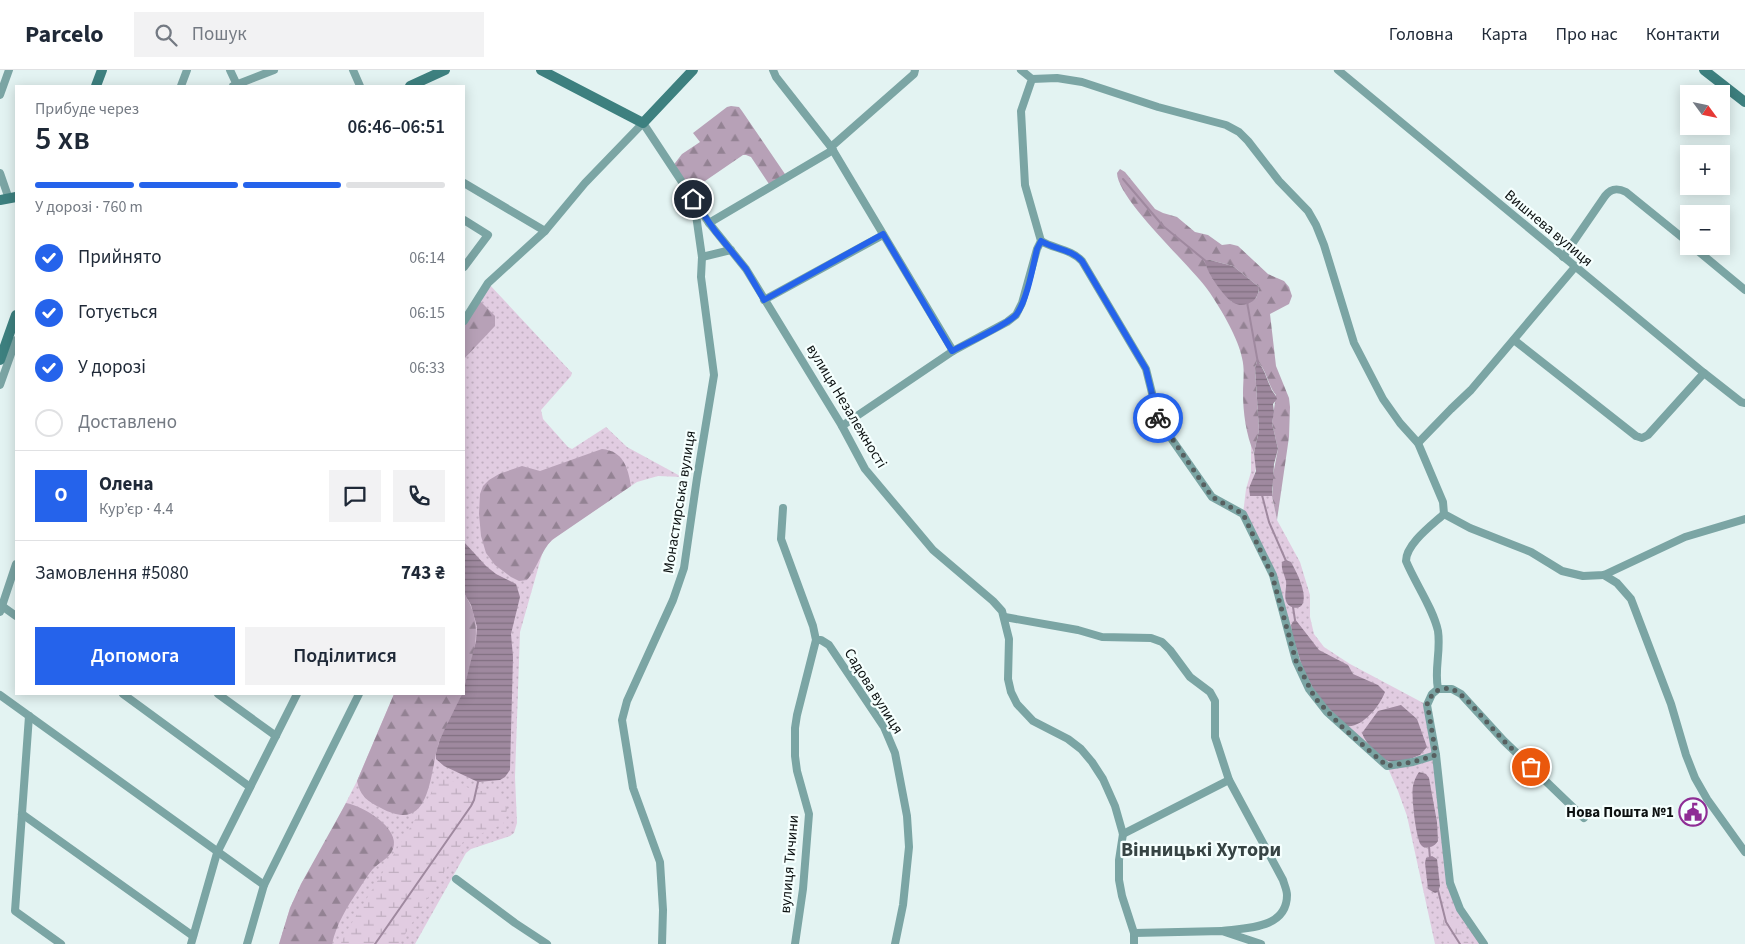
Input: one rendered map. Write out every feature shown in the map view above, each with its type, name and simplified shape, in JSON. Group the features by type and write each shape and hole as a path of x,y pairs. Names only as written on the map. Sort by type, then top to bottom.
{"street":[{"path":"96,85 102,70"},
{"path":"181,85 187,70"},
{"path":"230,70 235,85"},
{"path":"237,85 274,70"},
{"path":"353,70 360,85"},
{"path":"412,85 445,70"},
{"path":"541,70 643,122 709,223 746,269 842,426 865,469 927,544 1000,608 1005,617 1009,639 1008,679 1011,692 1017,704 1033,721 1068,739 1088,756 1112,796 1123,834 1119,860 1119,880 1134,933 1134,944"},
{"path":"465,318 488,283 545,231 585,183 693,70"},
{"path":"773,70 776,77 832,148 952,351"},
{"path":"709,223 832,148 914,74 915,70"},
{"path":"1021,70 1032,79 1058,78 1082,82 1158,107 1226,125 1239,132 1248,140 1279,181 1308,211 1316,226 1324,245 1354,343 1383,399 1400,423 1418,443 1443,502 1444,514"},
{"name":"Вишнева вулиця","path":"1338,70 1575,268 1741,402 1745,403"},
{"path":"1704,70 1745,102"},
{"path":"0,95 5,74"},
{"path":"842,426 952,351 1007,322 1016,315 1022,304 1037,249 1041,241 1025,185 1021,111 1032,79"},
{"path":"0,173 8,199"},
{"path":"465,184 545,231"},
{"path":"1563,257 1605,196 1615,189 1626,192 1680,237"},
{"name":"Монастирська вулиця","path":"662,944 663,910 660,862 633,788 622,720 630,692 673,600 686,558 714,375 701,277 702,257 693,199"},
{"path":"465,221 488,235 465,266"},
{"path":"764,300 883,234"},
{"path":"1041,241 1070,252 1082,261 1146,369 1159,421 1212,497 1243,514 1272,575 1296,661 1309,689 1320,706 1387,766 1413,762 1436,755"},
{"path":"702,257 731,250"},
{"path":"1703,255 1745,290"},
{"path":"1418,443 1472,390 1575,268"},
{"path":"0,360 15,317"},
{"path":"1514,340 1636,436 1642,438 1648,435 1704,372"},
{"path":"0,386 15,343"},
{"path":"783,508 781,539 813,626 816,640"},
{"path":"1444,514 1470,528 1531,552 1569,574 1583,576 1604,575 1685,537 1745,519"},
{"path":"1438,689 1436,677 1437,627 1410,571 1406,561 1406,554 1411,546 1444,514"},
{"path":"15,567 1,609 15,616"},
{"path":"1604,575 1624,589 1634,605 1673,710 1695,778 1707,799 1745,852"},
{"path":"1005,617 1078,630 1102,637 1151,638 1162,642 1190,677 1210,692 1215,701 1215,737 1230,780 1283,880 1287,894 1284,909 1273,921 1263,926 1222,931 1134,933"},
{"name":"вулиця Тичини","path":"795,944 803,889 809,814 797,771 795,756 796,728 797,715 816,640"},
{"name":"Садова вулиця","path":"816,640 821,640 829,645 884,727 895,753 907,816 909,847 895,944"},
{"path":"1484,944 1460,909 1450,883 1436,755 1427,705 1432,694 1438,689 1452,689 1461,694 1504,741 1584,818"},
{"path":"0,695 264,885"},
{"path":"124,695 250,787"},
{"path":"219,695 276,736"},
{"path":"22,814 192,940 217,853 296,695"},
{"path":"247,944 264,885 359,695"},
{"path":"29,716 16,911 61,944"},
{"path":"1123,834 1230,780"},
{"path":"456,879 514,923 548,944"},
{"path":"1222,931 1261,944"}],"green space":[{"path":"727,107 739,107 787,177 771,187 751,157 743,155 689,192 672,167 682,154 700,142 693,133"},
{"path":"1120,169 1125,172 1155,209 1177,217 1195,232 1208,235 1222,245 1238,246 1268,274 1284,281 1289,287 1292,296 1289,304 1270,314 1276,366 1289,398 1290,407 1289,437 1277,520 1272,496 1272,480 1278,449 1272,423 1276,395 1257,361 1255,368 1259,430 1254,453 1244,416 1243,362 1233,334 1219,307 1201,281 1129,200 1117,173","holes":["1210,260 1233,266 1259,287 1256,298 1232,302 1218,286 1206,266"]},
{"path":"488,283 572,373 541,410 543,419 568,447 572,449 606,427 627,447 682,477 658,476 637,482 558,535 543,551 520,632 515,777 517,823 514,833 471,849 466,853 415,944 279,944 290,908 301,884 329,836 357,781 394,695 465,695 465,319"},
{"path":"478,299 495,316 495,326 465,358 465,319"},
{"path":"1251,444 1256,465 1250,496 1272,496 1277,520 1300,562 1310,595 1310,617 1314,634 1324,647 1350,664 1427,705 1453,893 1484,944 1435,944 1407,816 1387,766 1341,726 1304,679 1273,575 1243,514 1246,489 1251,472"},
{"path":"602,449 609,450 620,457 626,466 631,486 552,540 527,580 519,581 495,565 486,553 481,536 479,514 480,494 483,486 499,474 522,466 540,471"},
{"path":"465,595 474,617 476,629 474,651 465,684"},
{"path":"394,695 462,695 440,739 430,784 419,808 410,814 398,814 381,808 362,795 357,781"},
{"path":"445,778 476,791 497,791 501,794 507,808 503,824 463,842 399,944 341,944 345,934 438,782"},
{"path":"346,803 362,808 379,819 391,833 394,841 393,849 367,877 340,922 332,944 279,944 290,908 301,884"},
{"path":"1442,907 1453,917 1469,944 1448,944 1439,918"}],"shaded area":[{"path":"1210,260 1233,266 1259,287 1257,296 1253,301 1241,305 1230,300 1208,271 1205,261"},
{"path":"1257,361 1264,370 1277,399 1273,404 1272,423 1278,449 1274,464 1272,496 1250,496 1249,488 1256,471 1254,453 1259,430 1255,368"},
{"path":"465,543 486,566 496,574 516,584 520,597 511,634 513,657 510,770 500,780 478,782 444,766 436,759 440,739 462,695 465,695 465,684 476,641 477,627 471,605 465,595"},
{"path":"1286,560 1291,562 1304,593 1303,603 1297,608 1289,605 1286,601 1286,581 1282,562"},
{"path":"1295,619 1319,650 1348,665 1353,674 1378,685 1385,692 1375,709 1359,724 1347,726 1318,698 1303,669 1292,634 1291,625"},
{"path":"1401,705 1417,719 1427,747 1420,755 1408,760 1392,762 1376,753 1362,733 1378,711"},
{"path":"1419,772 1426,774 1429,778 1437,822 1438,841 1435,845 1426,848 1419,841 1413,807 1413,786"},
{"path":"1432,856 1437,859 1440,886 1438,892 1435,893 1428,889 1425,863 1426,858"}],"waterway":[{"path":"1123,179 1163,226 1207,262"},
{"path":"1247,302 1258,363"},
{"path":"1262,495 1269,522 1286,561"},
{"path":"1293,607 1295,620"},
{"path":"375,944 471,806 478,782"},
{"path":"1429,846 1430,859"},
{"path":"1438,890 1446,922 1460,944"}],"way so far":[{"path":"1158,418 1212,497 1243,514 1272,575 1296,661 1304,679 1320,706 1341,726 1387,766 1413,762 1436,755 1427,702 1438,689 1448,688 1461,694 1531,767"}],"place":[{"name":"Нова Пошта №1","path":"1693,812"}],"district":[{"name":"Вінницькі Хутори","path":"1201,849"}],"route":[{"path":"693,199 715,231 740,260 764,300 883,234 952,351 1007,322 1016,315 1022,304 1037,249 1041,241 1070,252 1082,261 1146,369 1158,418"}]}
